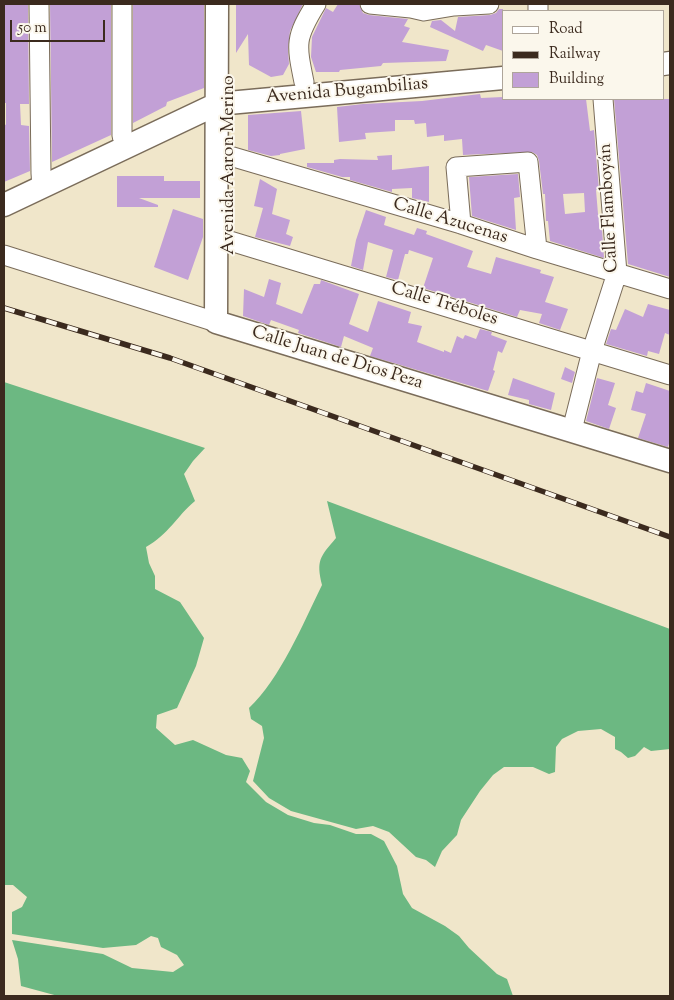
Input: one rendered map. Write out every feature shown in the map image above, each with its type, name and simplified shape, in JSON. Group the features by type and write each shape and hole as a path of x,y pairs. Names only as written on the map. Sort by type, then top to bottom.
{"main road":[{"name":"Avenida Aaron Merino","path":"217,4 230,156 223,238"},
{"name":"Avenida Aaron Merino","path":"223,324 224,97 231,4"},
{"name":"Avenida Bugambilias","path":"4,204 41,180 122,136 224,97 304,82 502,65"},
{"name":"Avenida Bugambilias","path":"4,188 41,180 224,97 502,78"},
{"name":"Calle Juan de Dios Peza","path":"223,324 670,461"}],"street":[{"path":"39,4 41,180"},
{"path":"122,4 122,136"},
{"path":"304,82 297,49 302,27 316,4"},
{"path":"370,4 411,8 424,12 455,5 490,4"},
{"name":"Calle Flamboyán","path":"572,430 592,351 617,274 603,100"},
{"name":"Calle Azucenas","path":"230,156 461,224 670,289"},
{"path":"461,224 456,167 528,162 537,249"},
{"name":"Calle Tréboles","path":"223,238 670,375"},
{"name":"Calle Juan de Dios Peza","path":"4,255 223,324"}],"green space":[{"path":"4,382 205,448 184,474 195,501 161,537 146,547 149,563 155,576 155,589 180,602 204,638 196,666 177,708 157,715 156,728 175,745 193,740 226,755 242,758 250,771 246,782 266,802 288,815 314,823 330,825 356,834 371,834 384,841 397,866 403,894 412,908 459,936 497,974 507,979 513,996 58,996 21,986 18,959 12,940 103,954 132,968 173,972 184,965 177,955 161,947 158,938 151,936 136,945 103,948 12,934 12,912 22,907 27,897 13,885 4,885"},
{"path":"327,501 670,629 670,749 651,751 644,747 635,756 628,758 615,749 615,737 601,729 578,731 562,739 556,747 555,772 549,774 533,767 504,767 493,775 480,791 461,820 457,835 442,851 435,867 426,860 416,857 389,832 373,826 356,829 291,811 269,798 253,781 264,738 262,726 251,719 249,708 281,667 322,585 319,570 321,559 336,538"}],"building":[{"path":"4,4 28,4 29,104 20,104 21,125 29,126 30,171 4,182 6,103 4,103"},
{"path":"50,4 111,4 111,135 52,162"},
{"path":"133,4 204,4 204,88 167,102 166,106 133,123"},
{"path":"236,4 303,4 290,31 289,64 283,75 271,77 249,65 248,34 236,53"},
{"path":"338,4 359,4 363,13 369,15 408,19 404,26 410,28 402,42 449,50 446,61 383,63 381,66 340,70 339,72 316,72 311,57 312,37 326,8 333,12"},
{"path":"499,9 503,9 502,51 486,45 483,51 430,27 432,21 441,20 455,31 458,17 496,13"},
{"path":"480,94 481,98 502,97 502,100 586,100 590,131 594,130 599,190 596,190 598,214 601,214 604,258 550,241 548,221 546,221 545,194 543,194 537,155 532,152 463,155 462,139 444,141 444,135 427,137 426,123 415,124 414,120 395,120 395,131 365,133 366,139 339,142 337,107 422,101","holes":["584,193 585,212 565,214 563,194"]},
{"path":"670,99 670,277 628,264 614,100"},
{"path":"301,111 305,149 271,156 248,150 248,115"},
{"path":"392,155 392,170 429,166 429,202 412,198 412,188 392,189 392,192 350,180 350,177 342,177 307,167 307,163 334,163 334,160 340,159 378,160 377,156"},
{"path":"518,174 520,197 514,198 516,230 472,216 469,177"},
{"path":"117,176 164,176 164,181 200,181 200,198 139,198 158,205 158,207 117,207"},
{"path":"260,179 277,189 272,214 290,220 286,234 293,237 290,246 255,237 263,208 254,206"},
{"path":"173,209 203,219 203,237 188,280 154,267"},
{"path":"366,210 386,217 384,225 414,235 417,228 427,231 426,234 473,251 467,267 491,274 496,257 541,270 540,273 554,277 545,302 568,309 560,330 539,323 542,314 520,310 517,317 423,288 433,258 409,250 408,254 405,254 398,280 386,277 393,250 368,242 363,270 351,266 356,240"},
{"path":"269,279 281,283 276,304 302,314 314,284 320,284 321,280 359,294 349,324 368,332 378,301 411,312 408,323 422,326 417,342 444,352 444,350 451,353 457,336 463,339 465,335 476,339 480,329 492,332 491,335 507,341 502,353 498,351 493,370 495,371 488,391 370,356 373,348 344,336 341,347 298,333 299,330 271,320 269,325 243,316 244,289 264,297"},
{"path":"648,304 670,310 670,335 665,333 659,354 648,351 647,356 606,344 611,329 616,330 625,309 643,317"},
{"path":"565,367 575,372 572,383 561,379"},
{"path":"513,378 555,393 551,410 529,404 529,400 508,395"},
{"path":"597,378 615,383 608,405 616,408 609,429 586,421"},
{"path":"646,383 670,391 670,440 668,447 638,438 646,414 631,410 636,391 643,393"}],"railway":[{"path":"4,308 170,358 670,537"}]}
